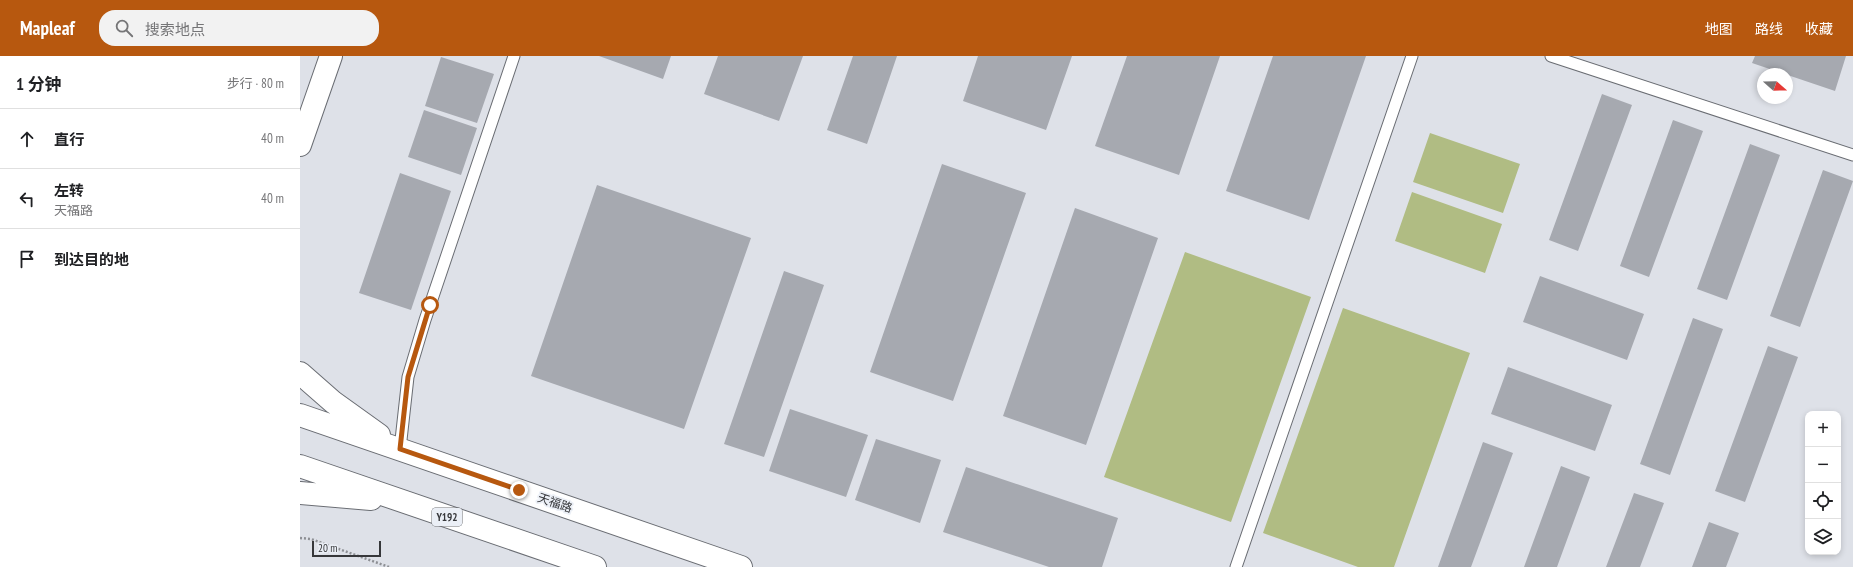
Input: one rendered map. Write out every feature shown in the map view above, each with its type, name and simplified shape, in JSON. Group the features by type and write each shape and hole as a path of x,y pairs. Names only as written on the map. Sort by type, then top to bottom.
{"main road":[{"path":"300,145 331,56"},
{"path":"300,373 302,377 334,402 400,449"},
{"name":"天福路","path":"300,415 741,567"},
{"name":"Y192","path":"300,466 595,567"},
{"path":"300,493 401,501"}],"lane":[{"path":"400,449 408,377 425,320 514,56"},
{"path":"1236,567 1412,56"},
{"path":"1551,56 1853,155"}],"path":[{"path":"300,538 311,539 389,567"}],"green space":[{"path":"1430,133 1520,164 1503,213 1413,182"},
{"path":"1412,192 1502,224 1485,273 1395,241"},
{"path":"1185,252 1311,297 1231,522 1104,477"},
{"path":"1343,308 1470,353 1394,567 1358,567 1263,533"}],"building":[{"path":"599,56 671,56 663,79"},
{"path":"718,56 803,56 779,121 704,94"},
{"path":"853,56 897,56 867,144 827,130"},
{"path":"978,56 1072,56 1046,130 963,101"},
{"path":"1127,56 1220,56 1179,175 1095,146"},
{"path":"1273,56 1366,56 1309,220 1226,191"},
{"path":"1755,56 1846,56 1835,91 1793,77 1793,68 1767,68 1752,63"},
{"path":"441,57 494,74 477,123 425,106"},
{"path":"1602,94 1632,105 1578,251 1549,240"},
{"path":"424,110 477,128 461,175 408,157"},
{"path":"1673,120 1703,131 1649,277 1620,266"},
{"path":"1750,144 1780,155 1727,300 1697,289"},
{"path":"942,164 1026,193 953,401 870,372"},
{"path":"1823,170 1853,181 1800,327 1770,316"},
{"path":"400,173 451,191 411,310 359,293"},
{"path":"597,185 751,238 684,429 531,376"},
{"path":"1075,208 1158,238 1086,445 1003,416"},
{"path":"784,271 824,285 764,457 724,444"},
{"path":"1540,276 1644,314 1627,360 1523,322"},
{"path":"1693,318 1723,329 1670,475 1640,464"},
{"path":"1768,346 1798,357 1745,502 1715,491"},
{"path":"1508,367 1612,405 1595,451 1491,414"},
{"path":"790,409 868,435 846,497 769,471"},
{"path":"876,439 941,460 920,523 855,500"},
{"path":"1483,442 1513,453 1471,567 1438,567"},
{"path":"1561,466 1590,477 1557,567 1524,567"},
{"path":"966,467 1118,518 1102,567 1049,567 943,532"},
{"path":"1634,493 1664,503 1640,567 1606,567"},
{"path":"1709,522 1739,533 1726,567 1692,567"}],"route":[{"path":"430,305 408,377 400,449 519,490"}]}
